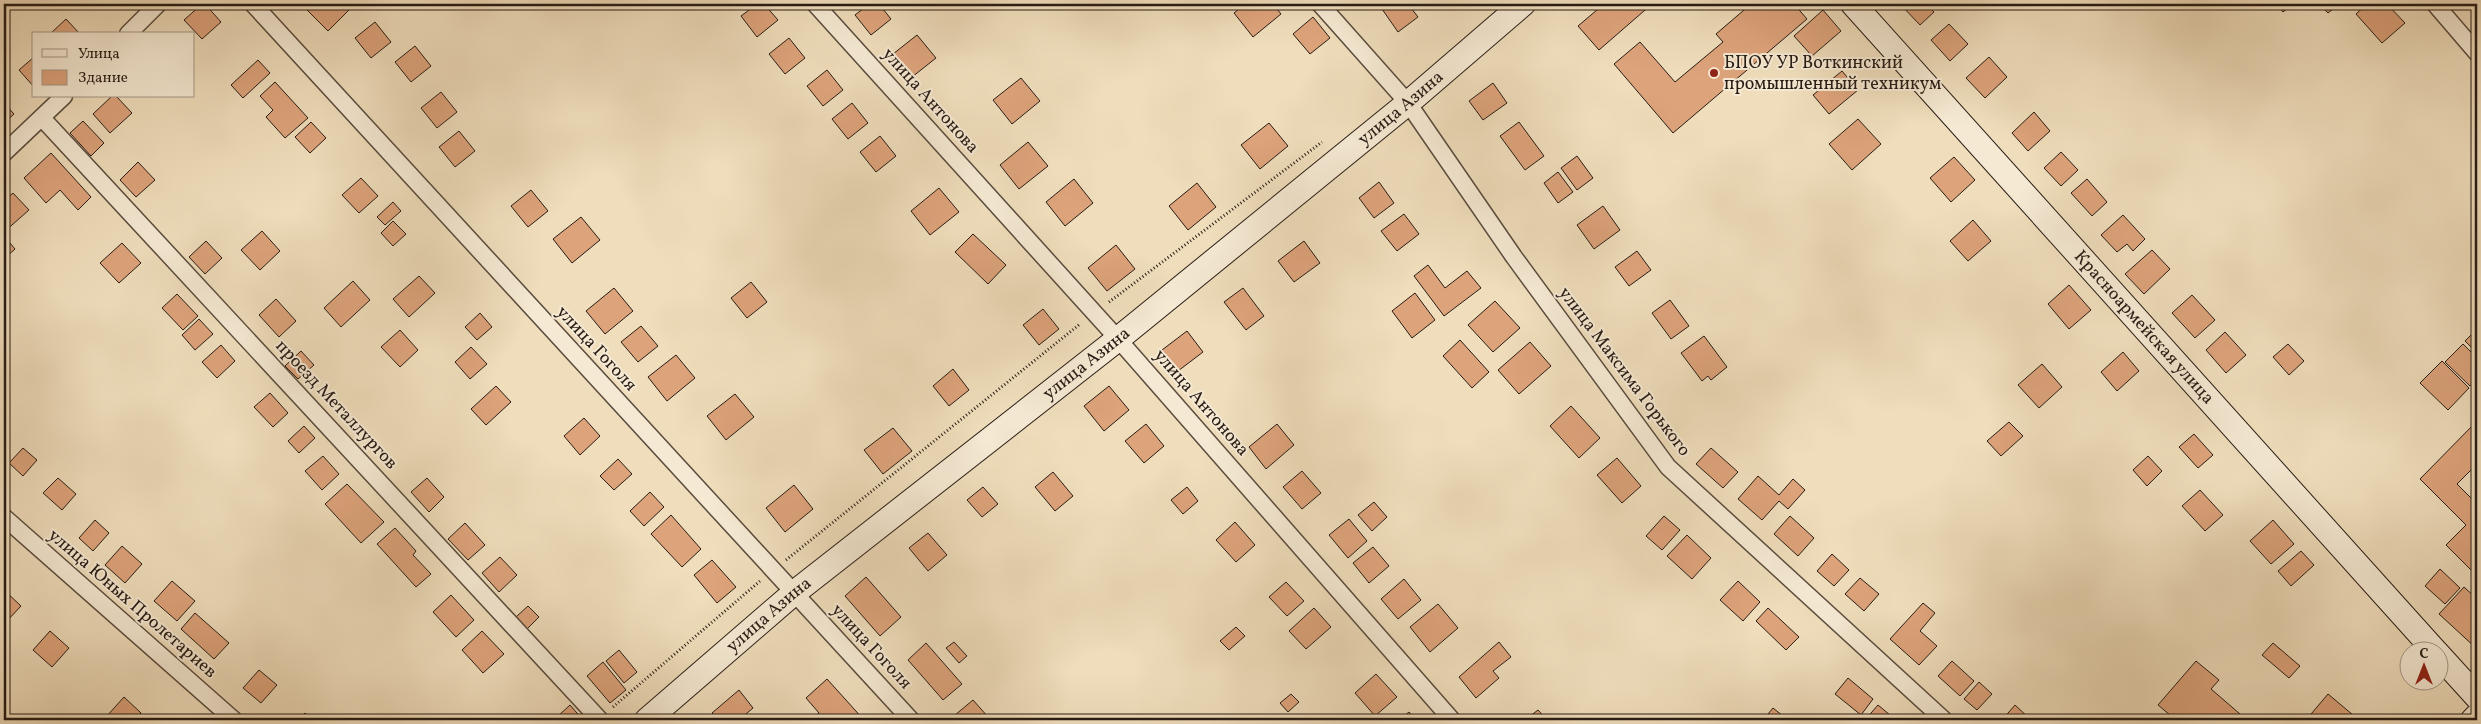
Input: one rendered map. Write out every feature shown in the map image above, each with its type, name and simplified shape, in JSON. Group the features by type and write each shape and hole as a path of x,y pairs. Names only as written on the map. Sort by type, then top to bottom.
{"main road":[{"name":"улица Азина","path":"646,720 794,594 1118,339 1408,103 1523,4"},
{"name":"Красноармейская улица","path":"1853,4 2427,642"},
{"name":"Красноармейская улица","path":"2448,665 2477,697"},
{"path":"2474,720 2477,716"}],"street":[{"path":"130,32 158,4"},
{"name":"улица Гоголя","path":"253,4 911,720"},
{"name":"улица Антонова","path":"815,4 1118,339 1452,720"},
{"name":"улица Максима Горького","path":"1320,4 1408,103 1520,265 1668,467 1944,720"},
{"path":"2434,4 2477,52"},
{"path":"4,153 62,98"},
{"name":"проезд Металлургов","path":"42,118 600,720"},
{"name":"улица Юных Пролетариев","path":"4,518 234,720"}],"path":[{"path":"600,720 773,570 1094,313 1323,141"}],"building":[{"path":"202,4 205,4 221,22 202,39 184,20"},
{"path":"301,4 347,4 351,8 328,31"},
{"path":"757,4 764,4 778,20 757,37 741,16"},
{"path":"869,4 879,4 891,19 871,35 855,15"},
{"path":"1245,4 1273,4 1281,14 1253,37 1234,13"},
{"path":"1389,4 1408,4 1418,17 1398,32 1382,9"},
{"path":"1604,4 1652,4 1599,50 1578,26"},
{"name":"БПОУ УР Воткинский промышленный техникум","path":"1751,4 1794,4 1807,19 1673,133 1614,64 1640,42 1675,82 1723,42 1716,34"},
{"path":"1900,4 1926,4 1934,12 1920,25"},
{"path":"2276,4 2293,4 2283,12"},
{"path":"2319,4 2339,4 2328,13"},
{"path":"2367,4 2387,4 2405,23 2382,43 2356,14"},
{"path":"1823,10 1841,31 1812,56 1794,36"},
{"path":"1313,17 1330,38 1310,54 1293,34"},
{"path":"66,19 78,32 52,32"},
{"path":"375,22 391,42 371,58 355,38"},
{"path":"1949,24 1968,44 1950,61 1931,40"},
{"path":"917,35 936,58 907,81 888,58"},
{"path":"789,38 805,58 785,74 769,54"},
{"path":"415,46 431,66 411,82 395,62"},
{"path":"1989,57 2007,77 1985,98 1966,78"},
{"path":"32,59 32,85 19,70"},
{"path":"258,60 270,73 243,98 231,85"},
{"path":"827,70 843,90 823,106 807,86"},
{"path":"1842,71 1858,90 1829,114 1813,95"},
{"path":"1021,78 1040,101 1012,124 993,100"},
{"path":"275,82 308,118 285,138 266,117 273,110 260,96"},
{"path":"1493,83 1507,103 1483,120 1469,101"},
{"path":"441,92 457,112 437,128 421,108"},
{"path":"110,98 118,98 132,113 110,133 93,114"},
{"path":"4,103 14,114 4,123"},
{"path":"852,103 868,123 848,139 832,119"},
{"path":"2034,112 2050,131 2028,151 2012,133"},
{"path":"1858,119 1881,144 1852,170 1829,144"},
{"path":"83,121 104,143 91,156 70,133"},
{"path":"311,122 326,138 310,153 295,137"},
{"path":"1519,122 1544,156 1525,170 1500,136"},
{"path":"1269,123 1288,146 1260,169 1241,145"},
{"path":"459,131 475,151 455,167 439,147"},
{"path":"880,136 896,156 876,172 860,152"},
{"path":"1028,142 1048,166 1019,189 1000,165"},
{"path":"2061,152 2078,170 2061,186 2044,168"},
{"path":"51,153 91,197 78,210 60,190 46,203 24,178"},
{"path":"1577,156 1593,178 1577,190 1561,168"},
{"path":"1954,157 1975,180 1951,202 1930,178"},
{"path":"138,162 155,180 136,197 120,180"},
{"path":"1558,172 1573,192 1558,203 1544,183"},
{"path":"361,178 378,196 359,213 342,195"},
{"path":"1074,179 1093,203 1065,226 1046,202"},
{"path":"2087,179 2107,202 2092,216 2071,193"},
{"path":"1379,182 1394,203 1374,218 1359,198"},
{"path":"1197,183 1216,207 1188,230 1169,206"},
{"path":"939,188 959,212 930,235 911,211"},
{"path":"531,190 548,211 528,227 511,206"},
{"path":"13,193 29,210 4,232 4,201"},
{"path":"393,202 401,211 385,225 377,217"},
{"path":"1603,206 1620,230 1594,249 1577,225"},
{"path":"1404,214 1419,234 1397,251 1381,231"},
{"path":"2123,215 2145,239 2133,251 2127,244 2117,252 2101,235"},
{"path":"581,217 600,240 572,263 553,239"},
{"path":"1973,220 1991,241 1968,261 1950,241"},
{"path":"393,221 406,234 393,246 381,233"},
{"path":"262,231 280,251 260,270 241,250"},
{"path":"973,234 1006,265 988,284 955,252"},
{"path":"4,236 15,249 4,259"},
{"path":"206,241 222,258 205,274 189,257"},
{"path":"1304,241 1320,263 1294,282 1278,261"},
{"path":"122,243 141,263 119,283 100,263"},
{"path":"1116,245 1135,269 1107,291 1088,268"},
{"path":"2152,250 2170,269 2144,294 2125,274"},
{"path":"1637,251 1651,270 1629,286 1615,267"},
{"path":"1428,265 1445,288 1467,271 1481,288 1444,316 1414,276"},
{"path":"419,276 435,293 409,317 393,299"},
{"path":"353,281 370,300 341,327 324,308"},
{"path":"751,282 767,302 747,318 731,298"},
{"path":"2069,285 2091,310 2069,329 2048,304"},
{"path":"614,288 633,311 605,334 586,311"},
{"path":"1243,288 1264,316 1246,330 1224,302"},
{"path":"1415,293 1435,320 1412,338 1392,311"},
{"path":"177,294 198,316 183,330 162,308"},
{"path":"2192,295 2215,320 2195,338 2172,313"},
{"path":"276,299 296,321 279,337 259,315"},
{"path":"1670,300 1689,326 1671,339 1652,313"},
{"path":"1495,301 1520,328 1493,352 1468,325"},
{"path":"1043,309 1059,329 1039,345 1023,325"},
{"path":"480,313 492,327 477,340 465,327"},
{"path":"199,319 213,334 195,350 182,335"},
{"path":"641,326 658,346 638,362 621,342"},
{"path":"2477,329 2477,353 2465,341"},
{"path":"400,330 418,350 400,367 381,347"},
{"path":"1187,331 1203,352 1178,371 1162,350"},
{"path":"2225,332 2246,355 2226,373 2206,350"},
{"path":"1704,336 1727,367 1711,380 1708,376 1702,381 1681,353"},
{"path":"1460,340 1489,372 1472,388 1443,356"},
{"path":"1530,342 1551,366 1519,394 1498,370"},
{"path":"2288,344 2304,361 2289,375 2273,357"},
{"path":"2463,344 2477,358 2477,379 2470,386 2445,362"},
{"path":"221,345 235,361 217,378 202,362"},
{"path":"471,347 487,364 470,379 455,362"},
{"path":"301,351 314,365 298,379 285,366"},
{"path":"2123,352 2139,371 2117,391 2101,372"},
{"path":"676,355 695,378 667,401 648,377"},
{"path":"2442,361 2469,388 2448,410 2420,383"},
{"path":"2042,364 2062,387 2039,408 2018,385"},
{"path":"953,369 969,390 949,406 933,386"},
{"path":"496,386 511,402 486,425 471,409"},
{"path":"1109,386 1129,410 1104,431 1084,406"},
{"path":"270,393 288,413 273,427 254,407"},
{"path":"735,394 754,417 726,440 707,416"},
{"path":"1571,406 1600,438 1579,458 1550,426"},
{"path":"584,418 600,436 580,455 564,436"},
{"path":"2477,421 2477,464 2457,484 2477,504 2477,576 2446,545 2466,525 2420,479"},
{"path":"2009,422 2023,436 2001,456 1987,441"},
{"path":"1146,424 1164,446 1144,463 1125,441"},
{"path":"1277,424 1294,445 1266,469 1249,447"},
{"path":"304,426 315,438 299,453 288,441"},
{"path":"893,428 912,451 883,474 864,450"},
{"path":"4,433 10,439 4,446"},
{"path":"2194,434 2213,455 2198,468 2179,447"},
{"path":"23,448 37,460 23,476 9,463"},
{"path":"1711,448 1738,472 1723,488 1696,464"},
{"path":"323,456 339,474 322,490 305,471"},
{"path":"2148,456 2162,471 2147,486 2133,470"},
{"path":"1617,458 1641,486 1622,503 1597,475"},
{"path":"618,459 632,474 614,490 600,476"},
{"path":"1302,471 1321,493 1302,509 1283,487"},
{"path":"1053,472 1073,496 1055,511 1035,487"},
{"path":"1758,476 1779,495 1793,479 1805,490 1788,509 1779,501 1762,520 1738,499"},
{"path":"58,478 76,494 62,510 43,493"},
{"path":"427,478 444,497 429,512 411,492"},
{"path":"347,484 384,522 361,543 325,504"},
{"path":"794,485 813,509 785,532 766,508"},
{"path":"983,487 998,504 982,517 967,500"},
{"path":"1187,487 1198,501 1183,514 1171,500"},
{"path":"2200,490 2223,515 2205,531 2182,506"},
{"path":"650,492 664,507 644,526 630,511"},
{"path":"1374,502 1387,517 1372,531 1358,515"},
{"path":"671,515 701,549 682,567 651,534"},
{"path":"1664,516 1680,530 1662,550 1646,536"},
{"path":"1790,516 1814,538 1798,556 1774,534"},
{"path":"1349,519 1367,541 1348,558 1329,535"},
{"path":"95,520 109,533 93,551 79,538"},
{"path":"2273,520 2294,544 2271,564 2250,541"},
{"path":"1235,522 1255,545 1236,562 1216,540"},
{"path":"465,523 485,545 468,560 448,539"},
{"path":"395,528 416,551 413,555 431,574 416,587 377,544"},
{"path":"928,533 947,555 928,571 909,548"},
{"path":"1687,535 1711,558 1692,579 1667,556"},
{"path":"122,546 142,564 125,583 105,565"},
{"path":"1373,547 1389,566 1369,583 1353,563"},
{"path":"2301,551 2314,565 2291,586 2278,571"},
{"path":"1832,554 1849,570 1834,586 1817,571"},
{"path":"500,557 517,575 499,592 482,573"},
{"path":"712,560 736,587 717,603 694,575"},
{"path":"2440,569 2460,588 2445,604 2425,586"},
{"path":"866,577 901,617 880,636 845,596"},
{"path":"1860,578 1879,594 1864,611 1845,594"},
{"path":"1404,579 1421,600 1398,619 1381,599"},
{"path":"172,581 195,601 177,621 154,601"},
{"path":"1738,581 1760,602 1743,621 1720,600"},
{"path":"1286,582 1304,601 1287,616 1269,597"},
{"path":"2464,587 2477,599 2477,649 2439,614"},
{"path":"4,590 21,606 5,623 4,622"},
{"path":"451,595 474,620 456,637 433,612"},
{"path":"1923,603 1935,613 1920,631 1937,646 1919,665 1890,639"},
{"path":"1438,604 1458,628 1430,652 1410,627"},
{"path":"528,606 539,617 527,629 516,617"},
{"path":"1314,608 1331,627 1306,649 1289,631"},
{"path":"1768,608 1799,637 1786,650 1756,621"},
{"path":"195,613 229,643 214,659 181,629"},
{"path":"1236,627 1245,636 1229,650 1220,641"},
{"path":"50,631 69,648 52,667 33,650"},
{"path":"482,631 504,654 483,673 462,650"},
{"path":"954,642 967,656 959,663 946,648"},
{"path":"1499,642 1511,657 1493,671 1499,678 1476,698 1459,677"},
{"path":"926,643 962,684 943,700 908,660"},
{"path":"2273,643 2300,666 2289,678 2262,655"},
{"path":"619,650 637,672 624,683 606,661"},
{"path":"1952,661 1974,681 1960,696 1938,676"},
{"path":"2196,661 2219,680 2211,689 2247,720 2176,720 2158,705"},
{"path":"603,662 626,690 610,703 587,676"},
{"path":"259,670 277,685 261,703 243,688"},
{"path":"1376,674 1397,697 1375,716 1355,693"},
{"path":"1848,678 1873,699 1861,715 1835,694"},
{"path":"827,679 864,720 811,720 819,713 806,698"},
{"path":"1979,682 1992,694 1977,710 1964,699"},
{"path":"739,690 753,708 739,720 719,720 712,713"},
{"path":"1291,694 1299,702 1288,712 1280,703"},
{"path":"2328,694 2359,720 2306,720"},
{"path":"124,697 141,713 135,720 109,720 106,717"},
{"path":"973,700 989,718 987,720 960,720 955,715"},
{"path":"570,705 583,720 561,720 558,716"},
{"path":"1878,705 1896,720 1865,720"},
{"path":"2015,705 2030,719 2029,720 2002,720"},
{"path":"1773,708 1788,720 1763,720"},
{"path":"1538,710 1547,720 1525,720"},
{"path":"1409,712 1416,720 1399,720"},
{"path":"305,713 313,720 299,720"}],"place":[{"name":"БПОУ УР Воткинский промышленный техникум","path":"1714,73"}]}
